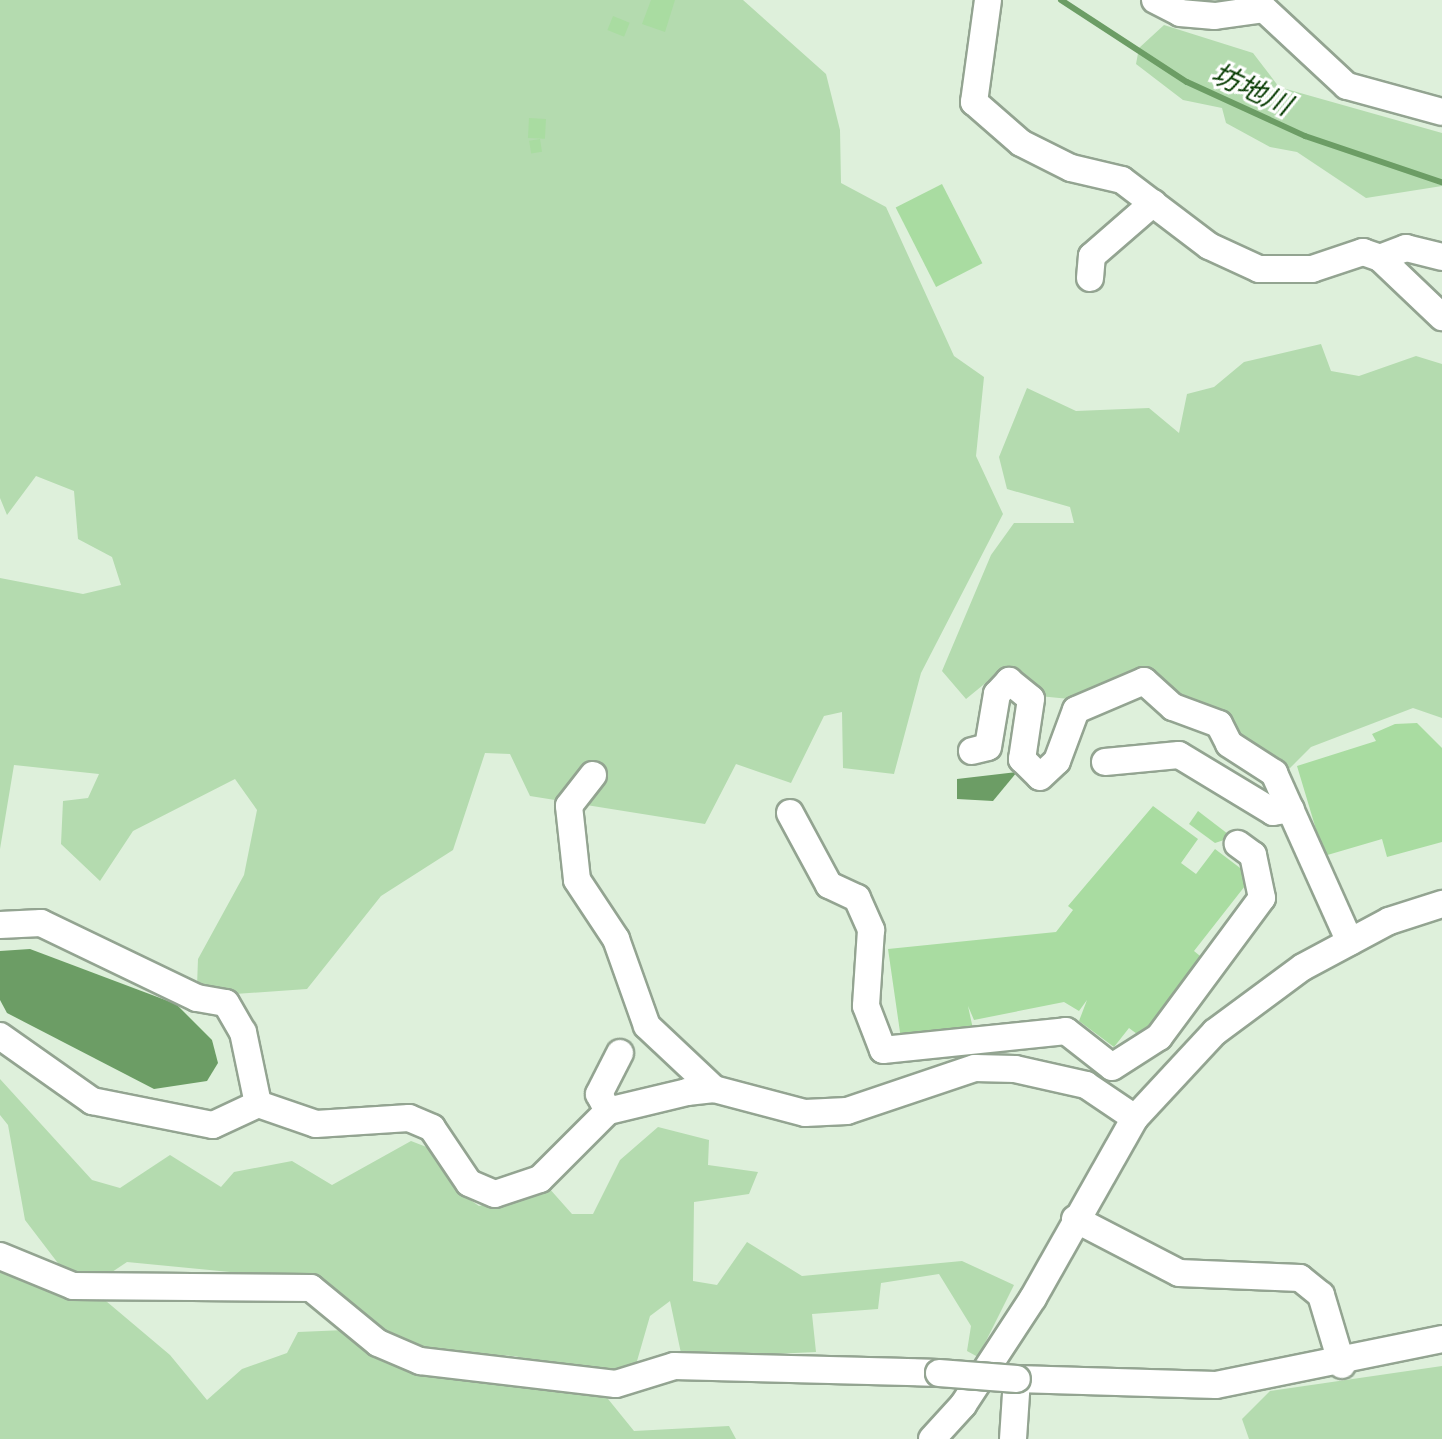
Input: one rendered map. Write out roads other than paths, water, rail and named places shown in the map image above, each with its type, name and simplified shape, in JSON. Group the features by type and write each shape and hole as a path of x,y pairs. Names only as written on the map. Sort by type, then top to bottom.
{"street":[{"path":"988,0 974,102 1021,143 1071,168 1122,180 1209,246 1259,269 1312,269 1363,252 1380,258 1442,317"},
{"path":"1155,0 1180,13 1215,16 1248,4 1279,18 1347,86 1442,112"},
{"path":"1090,278 1092,256 1153,203"},
{"path":"1380,258 1406,248 1442,257"},
{"path":"972,751 988,747 997,694 1009,681 1031,699 1022,759 1040,777 1057,761 1076,710 1144,681 1173,707 1219,724 1229,744 1274,773 1350,942"},
{"path":"1105,762 1179,755 1273,812 1291,809"},
{"path":"593,775 569,806 577,880 616,939 647,1026 714,1089"},
{"path":"790,813 829,885 857,898 871,930 866,1006 883,1050 1066,1031 1112,1067 1159,1037 1262,898 1253,855 1238,844"},
{"path":"932,1439 963,1405 1135,1118 1215,1032 1350,942 1442,904"},
{"path":"0,925 41,923 197,998 226,1003 243,1032 258,1104"},
{"path":"0,1036 92,1101 213,1125 258,1104 316,1124 409,1118 432,1128 469,1183 495,1194 540,1179 608,1111 687,1092 714,1089 805,1113 847,1111 975,1068 1001,1068 1056,1073 1135,1118"},
{"path":"1001,1068 1002,1038"},
{"path":"608,1111 599,1094 620,1053"},
{"path":"1075,1219 1179,1273 1300,1278 1321,1295 1342,1365"},
{"path":"0,1256 73,1286 311,1288 378,1343 420,1361 616,1384 674,1366 1216,1385 1342,1365 1442,1339"},
{"path":"1013,1439 1017,1379"}],"waterway":[{"name":"坊地川","path":"1061,0 1187,82 1305,136 1441,182"}]}
